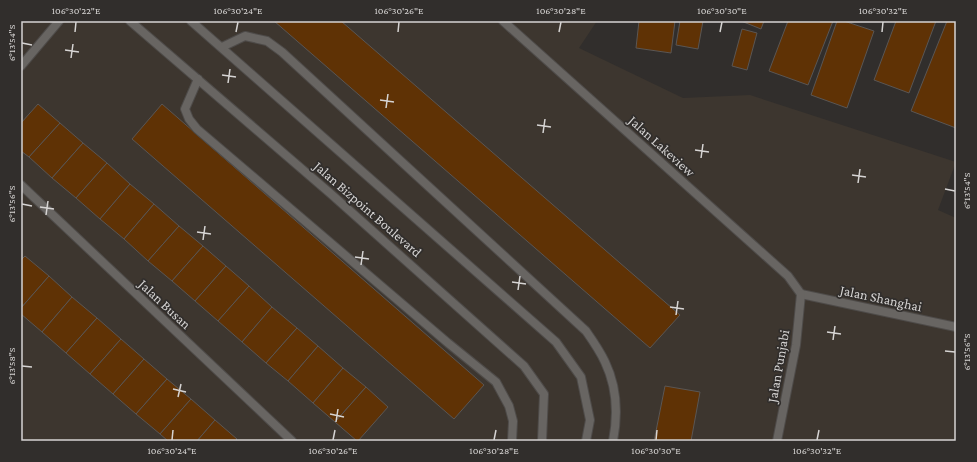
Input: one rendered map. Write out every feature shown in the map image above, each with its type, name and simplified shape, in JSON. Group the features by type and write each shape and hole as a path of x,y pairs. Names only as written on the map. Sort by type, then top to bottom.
{"lane":[{"path":"21,66 59,21"},
{"name":"Jalan Bizpoint Boulevard","path":"130,21 331,194 524,366 544,394 542,441"},
{"name":"Jalan Bizpoint Boulevard","path":"192,21 556,342 581,377 590,420 586,441"},
{"name":"Jalan Lakeview","path":"503,21 788,276 801,294"},
{"path":"222,47 245,36 267,41 282,52 586,330 606,363 615,391 617,424 613,441"},
{"path":"198,79 185,109 188,119 203,134 442,338 496,382 509,406 513,421 512,441"},
{"name":"Jalan Busan","path":"21,185 292,441"},
{"name":"Jalan Shanghai","path":"801,294 956,327"},
{"name":"Jalan Punjabi","path":"777,441 796,345 801,294"}],"shaded area":[{"path":"21,21 597,21 579,48 683,98 750,95 956,162 938,210 956,218 956,441 21,441"}],"building":[{"path":"274,21 341,21 680,315 650,348"},
{"path":"639,21 675,21 671,53 636,48"},
{"path":"680,21 703,21 698,49 676,45"},
{"path":"741,21 764,21 761,29"},
{"path":"788,21 833,21 808,85 769,71"},
{"path":"837,21 844,21 874,31 847,108 811,95"},
{"path":"896,21 936,21 909,93 874,80"},
{"path":"947,21 956,21 956,128 911,111"},
{"path":"742,29 757,33 747,70 732,66"},
{"path":"38,104 60,123 29,157 21,151 21,123"},
{"path":"162,104 484,385 454,419 132,139"},
{"path":"60,123 83,143 52,178 29,157"},
{"path":"83,143 107,163 76,198 52,178"},
{"path":"107,163 130,184 100,219 76,198"},
{"path":"130,184 154,204 124,239 100,219"},
{"path":"154,204 179,226 148,261 124,239"},
{"path":"179,226 203,246 172,281 148,261"},
{"path":"203,246 226,266 195,301 172,281"},
{"path":"25,256 49,276 21,308 21,260"},
{"path":"226,266 249,286 218,321 195,301"},
{"path":"49,276 72,297 42,332 21,314 21,308"},
{"path":"249,286 272,307 242,342 218,321"},
{"path":"72,297 97,318 66,353 42,332"},
{"path":"272,307 297,328 266,363 242,342"},
{"path":"97,318 121,339 90,374 66,353"},
{"path":"297,328 318,346 288,381 266,363"},
{"path":"121,339 144,359 113,394 90,374"},
{"path":"318,346 343,368 313,403 288,381"},
{"path":"144,359 167,379 136,414 113,394"},
{"path":"343,368 366,387 335,422 313,403"},
{"path":"167,379 191,399 160,434 136,414"},
{"path":"665,386 700,392 691,441 654,441"},
{"path":"366,387 388,407 357,441 335,422"},
{"path":"191,399 215,420 197,441 168,441 160,434"},
{"path":"215,420 237,439 235,441 197,441"}]}
